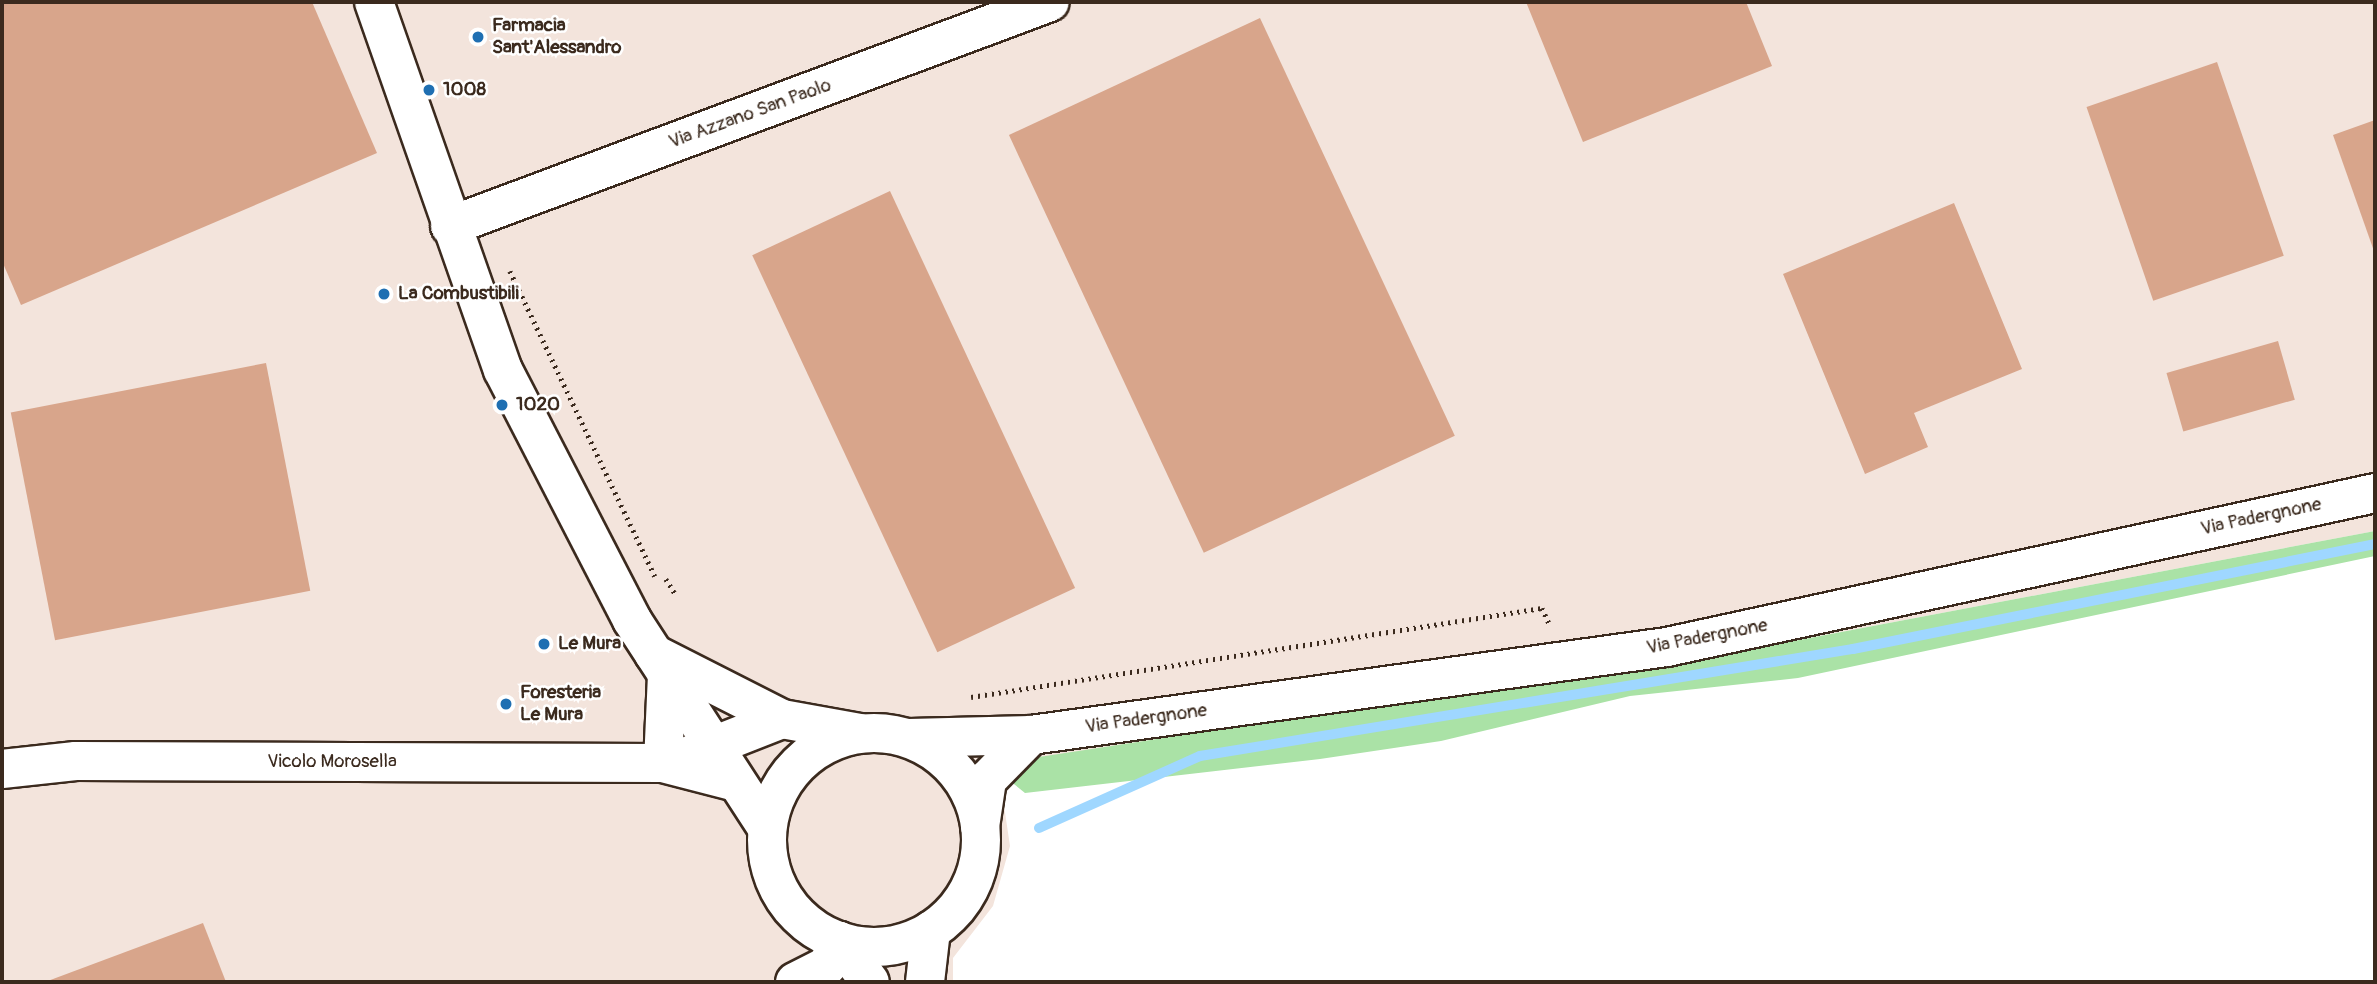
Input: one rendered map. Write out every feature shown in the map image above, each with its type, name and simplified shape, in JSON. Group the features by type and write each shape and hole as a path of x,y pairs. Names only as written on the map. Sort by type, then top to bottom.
{"street":[{"path":"374,2 450,226 503,370 659,664 767,828"},
{"name":"Via Azzano San Paolo","path":"450,226 1049,2"},
{"name":"Via Padergnone","path":"909,738 1031,735 1667,647 2375,492"},
{"path":"659,664 782,719 861,733 909,738 949,764 964,783 980,827"},
{"path":"659,664 663,763"},
{"path":"663,763 713,749 782,719"},
{"path":"861,733 827,744 797,764 783,783 767,828 767,852 783,897 799,916 839,942 870,982"},
{"path":"839,942 886,946 931,930 950,915 975,875 987,780 1031,735"},
{"name":"Vicolo Morosella","path":"2,769 76,761 663,763"},
{"path":"663,763 736,782"},
{"path":"925,982 931,930"},
{"path":"795,982 827,966 839,942"}],"path":[{"path":"507,263 660,587"},
{"path":"666,579 676,595"},
{"path":"967,698 1542,608 1566,661"}],"shaded area":[{"path":"2,2 2375,2 2375,531 1778,644 1271,722 999,772 1010,846 993,906 953,958 953,982 2,982"}],"green space":[{"path":"2375,531 2375,556 1798,678 1630,696 1441,741 1320,759 1025,793 999,772 1007,762 1778,644"}],"building":[{"path":"2,2 312,2 377,153 21,305 2,261"},
{"path":"1526,2 1746,2 1772,66 1583,142"},
{"path":"1260,18 1455,436 1204,553 1009,135"},
{"path":"2217,62 2284,256 2153,301 2087,107"},
{"path":"2375,120 2375,254 2333,135"},
{"path":"890,191 1075,588 937,652 752,255"},
{"path":"1954,203 2022,369 1914,413 1928,447 1865,474 1783,274"},
{"path":"2278,341 2295,400 2183,432 2166,373"},
{"path":"266,363 310,591 55,640 11,413"},
{"path":"203,923 226,982 45,982"}],"waterway":[{"path":"1039,828 1200,756 1853,649 2375,544"}],"place":[{"name":"Farmacia Sant'Alessandro","path":"478,37"},
{"name":"1008","path":"429,90"},
{"name":"La Combustibili","path":"384,294"},
{"name":"1020","path":"502,405"},
{"name":"Le Mura","path":"544,644"},
{"name":"Foresteria Le Mura","path":"506,704"}]}
